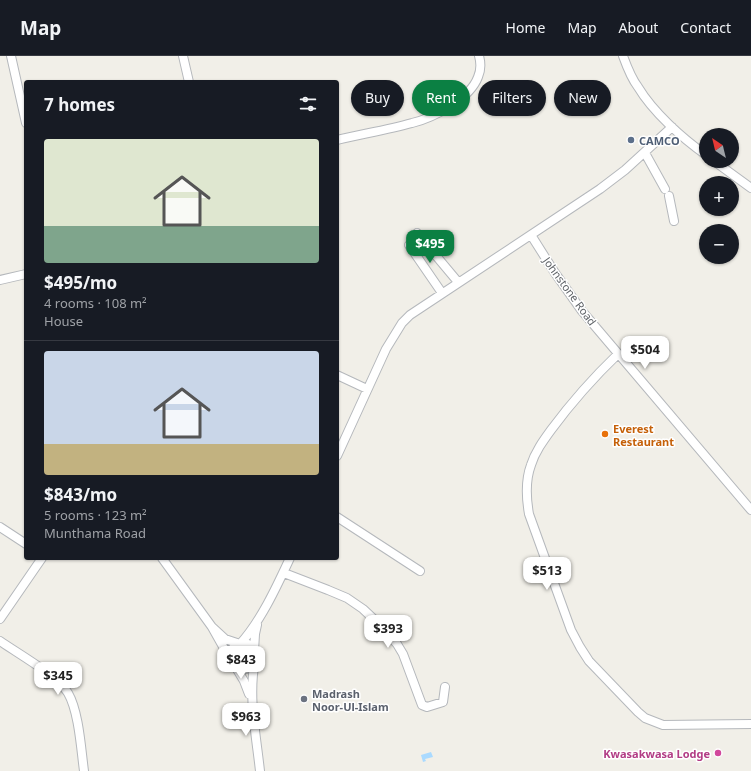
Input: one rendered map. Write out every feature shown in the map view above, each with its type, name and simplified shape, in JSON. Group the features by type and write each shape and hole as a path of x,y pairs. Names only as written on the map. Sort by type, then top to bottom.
{"street":[{"path":"11,56 24,114"},
{"path":"183,56 189,80"},
{"path":"339,140 413,123 449,106 467,93 474,85 478,78 480,69 479,56"},
{"path":"623,56 638,88 672,128 699,151"},
{"path":"339,452 386,349 402,323 410,315 600,189 645,153 672,128"},
{"path":"645,153 667,192 674,221"},
{"path":"724,168 751,188"},
{"path":"417,233 458,282"},
{"name":"Johnstone Road","path":"531,235 569,293 618,354 751,510"},
{"path":"409,245 442,293"},
{"path":"0,280 24,274"},
{"path":"618,354 562,415 538,449 531,464 527,482 526,496 529,514 572,630 580,647 598,672 638,712 645,718 663,724 751,724"},
{"path":"339,376 367,389"},
{"path":"339,518 420,571"},
{"path":"0,527 24,543"},
{"path":"0,619 41,560"},
{"path":"163,560 212,627 247,687 252,701"},
{"path":"230,659 231,651 236,645 240,644 250,632 260,616 284,573 289,560"},
{"path":"284,573 347,598 363,609 381,626 389,634 403,654 422,705 427,707 444,702 445,687"},
{"path":"260,616 255,634 255,660 251,681 260,771"},
{"path":"212,627 225,639 240,644 249,645 254,651"},
{"path":"0,641 55,679 68,693 76,714 84,771"},
{"path":"235,666 244,669 255,660"}],"water":[{"path":"431,752 433,757 425,759 426,761 423,762 421,755"}],"place":[{"name":"CAMCO","path":"631,140"},
{"name":"Everest Restaurant","path":"605,434"},
{"name":"Madrash Noor-Ul-Islam","path":"304,699"},
{"name":"Kwasakwasa Lodge","path":"718,753"}]}
